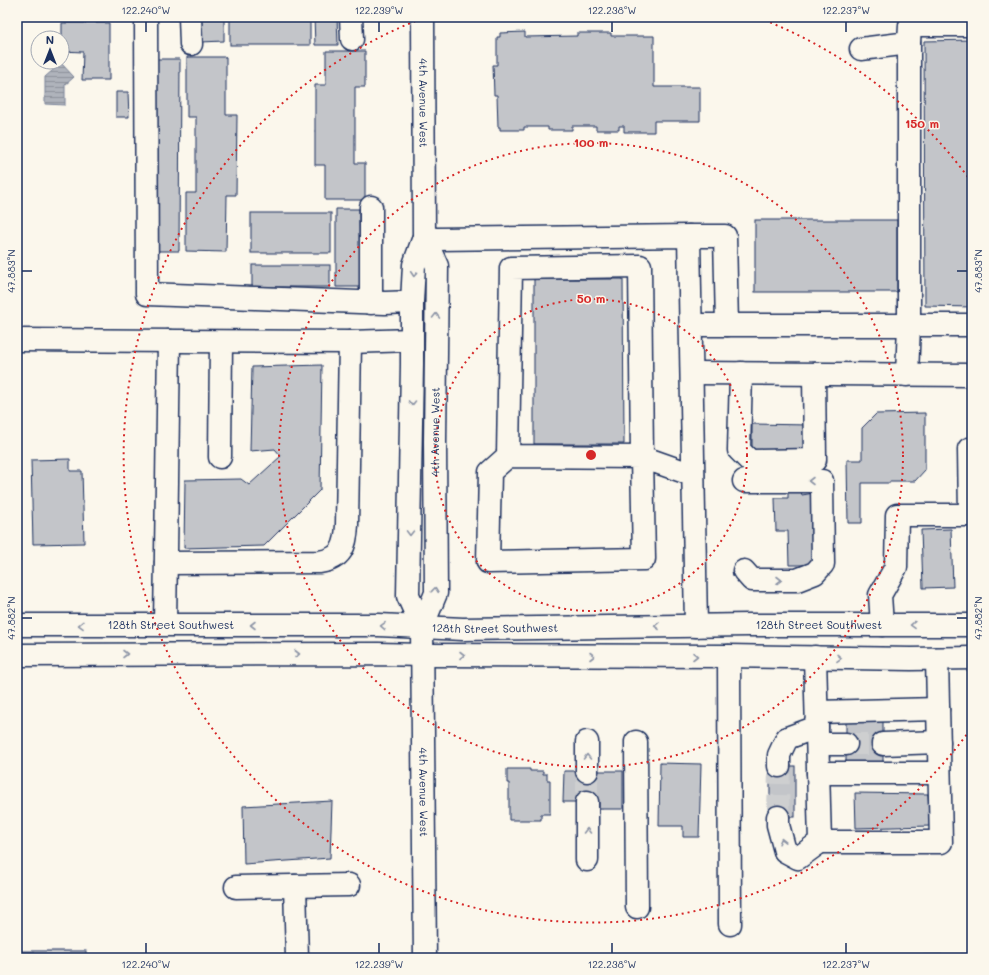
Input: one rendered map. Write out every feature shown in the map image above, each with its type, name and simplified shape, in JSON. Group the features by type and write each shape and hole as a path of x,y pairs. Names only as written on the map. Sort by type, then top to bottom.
{"street":[{"path":"146,17 147,294 372,303 412,302"},
{"path":"190,17 191,44"},
{"path":"351,17 352,39"},
{"name":"4th Avenue West","path":"424,17 424,237 414,265 412,302 408,596 422,627 425,958"},
{"path":"907,374 909,325 910,25 972,25"},
{"path":"861,49 909,43"},
{"path":"371,207 372,303"},
{"path":"690,236 696,626"},
{"path":"424,237 437,239 725,236 727,324"},
{"name":"4th Avenue West","path":"422,627 436,594 434,441 437,266 424,237"},
{"path":"508,456 511,268 640,266 642,457 644,559 488,562 490,472 508,456 642,457 693,475"},
{"path":"692,324 972,325"},
{"path":"17,340 350,342 412,340"},
{"path":"165,624 169,341"},
{"path":"220,457 221,342"},
{"path":"166,563 319,562 328,561 339,554 344,546 347,525 350,342"},
{"path":"692,374 972,375"},
{"path":"741,374 739,450 750,461 815,460 814,374"},
{"path":"882,625 880,595 896,567 897,515 970,515 969,450 972,449"},
{"path":"744,481 822,481 822,564 815,573 797,580 752,580 744,571"},
{"name":"128th Street Southwest","path":"17,625 165,624 422,627 462,629 972,625"},
{"path":"17,655 378,654 937,659 972,658"},
{"path":"729,656 730,924"},
{"path":"815,657 820,842"},
{"path":"778,817 778,825 785,851 798,858 820,842 941,842 937,659"},
{"path":"779,766 779,754 787,738 817,728 938,709"},
{"path":"817,728 846,744"},
{"path":"587,742 587,771"},
{"path":"636,742 637,907"},
{"path":"882,744 939,742"},
{"path":"818,773 939,773"},
{"path":"587,802 587,860"},
{"path":"236,887 349,885"},
{"path":"295,886 298,958"}],"shaded area":[{"path":"53,70 68,70 74,77 65,85 65,105 45,104 45,77"}],"building":[{"path":"201,17 224,17 224,41 201,42"},
{"path":"230,17 310,17 310,45 230,45"},
{"path":"314,17 337,17 338,45 315,45"},
{"path":"86,21 96,21 96,23 109,23 109,80 82,80 83,52 70,51 70,30 62,30 62,23 86,23"},
{"path":"525,32 525,37 577,36 577,33 611,33 611,36 654,36 654,87 700,87 700,121 654,121 654,132 624,132 624,126 619,126 619,130 596,130 596,126 572,126 572,130 548,130 548,127 524,127 524,130 500,130 500,127 498,127 497,95 494,95 493,65 497,65 497,37 500,37 500,33"},
{"path":"972,40 972,307 925,306 924,41"},
{"path":"326,51 365,51 365,87 355,87 355,163 365,163 365,200 325,200 325,165 315,165 315,85 326,85"},
{"path":"187,57 226,57 226,115 237,115 236,195 227,195 226,252 186,251 186,193 196,193 196,117 187,117"},
{"path":"156,59 180,59 179,251 156,251"},
{"path":"116,92 128,92 129,117 116,117"},
{"path":"336,209 359,209 360,287 336,287"},
{"path":"251,213 331,213 331,253 251,253"},
{"path":"755,220 897,220 897,292 755,292"},
{"path":"252,265 330,265 330,287 252,287"},
{"path":"534,279 623,279 624,444 534,444"},
{"path":"322,365 320,490 264,546 184,548 185,480 241,479 249,485 281,456 275,449 250,451 252,367"},
{"path":"925,413 925,470 915,481 862,483 862,523 848,523 847,460 862,460 862,428 876,414"},
{"path":"752,424 809,425 808,459 752,458"},
{"path":"70,459 70,471 82,471 84,543 33,544 31,460"},
{"path":"788,488 800,488 802,495 814,493 815,565 789,565 788,531 776,531 775,498 788,498"},
{"path":"951,529 953,587 923,588 921,530"},
{"path":"846,716 883,716 883,767 846,767"},
{"path":"660,763 701,764 699,837 683,837 683,826 659,826"},
{"path":"770,766 795,766 795,817 770,817"},
{"path":"507,769 530,769 530,771 543,771 543,774 547,774 547,780 550,780 550,814 541,814 541,820 509,820 509,783 507,783"},
{"path":"564,771 623,771 623,809 599,809 599,802 563,802"},
{"path":"855,793 928,794 930,826 856,828"},
{"path":"332,801 330,858 244,864 243,806"},
{"path":"17,951 86,951 86,958 17,958"},
{"path":"942,955 942,958 728,958"}],"tunnel":[{"path":"846,744 883,744"},
{"path":"778,817 779,766"},
{"path":"587,771 587,802"}]}
